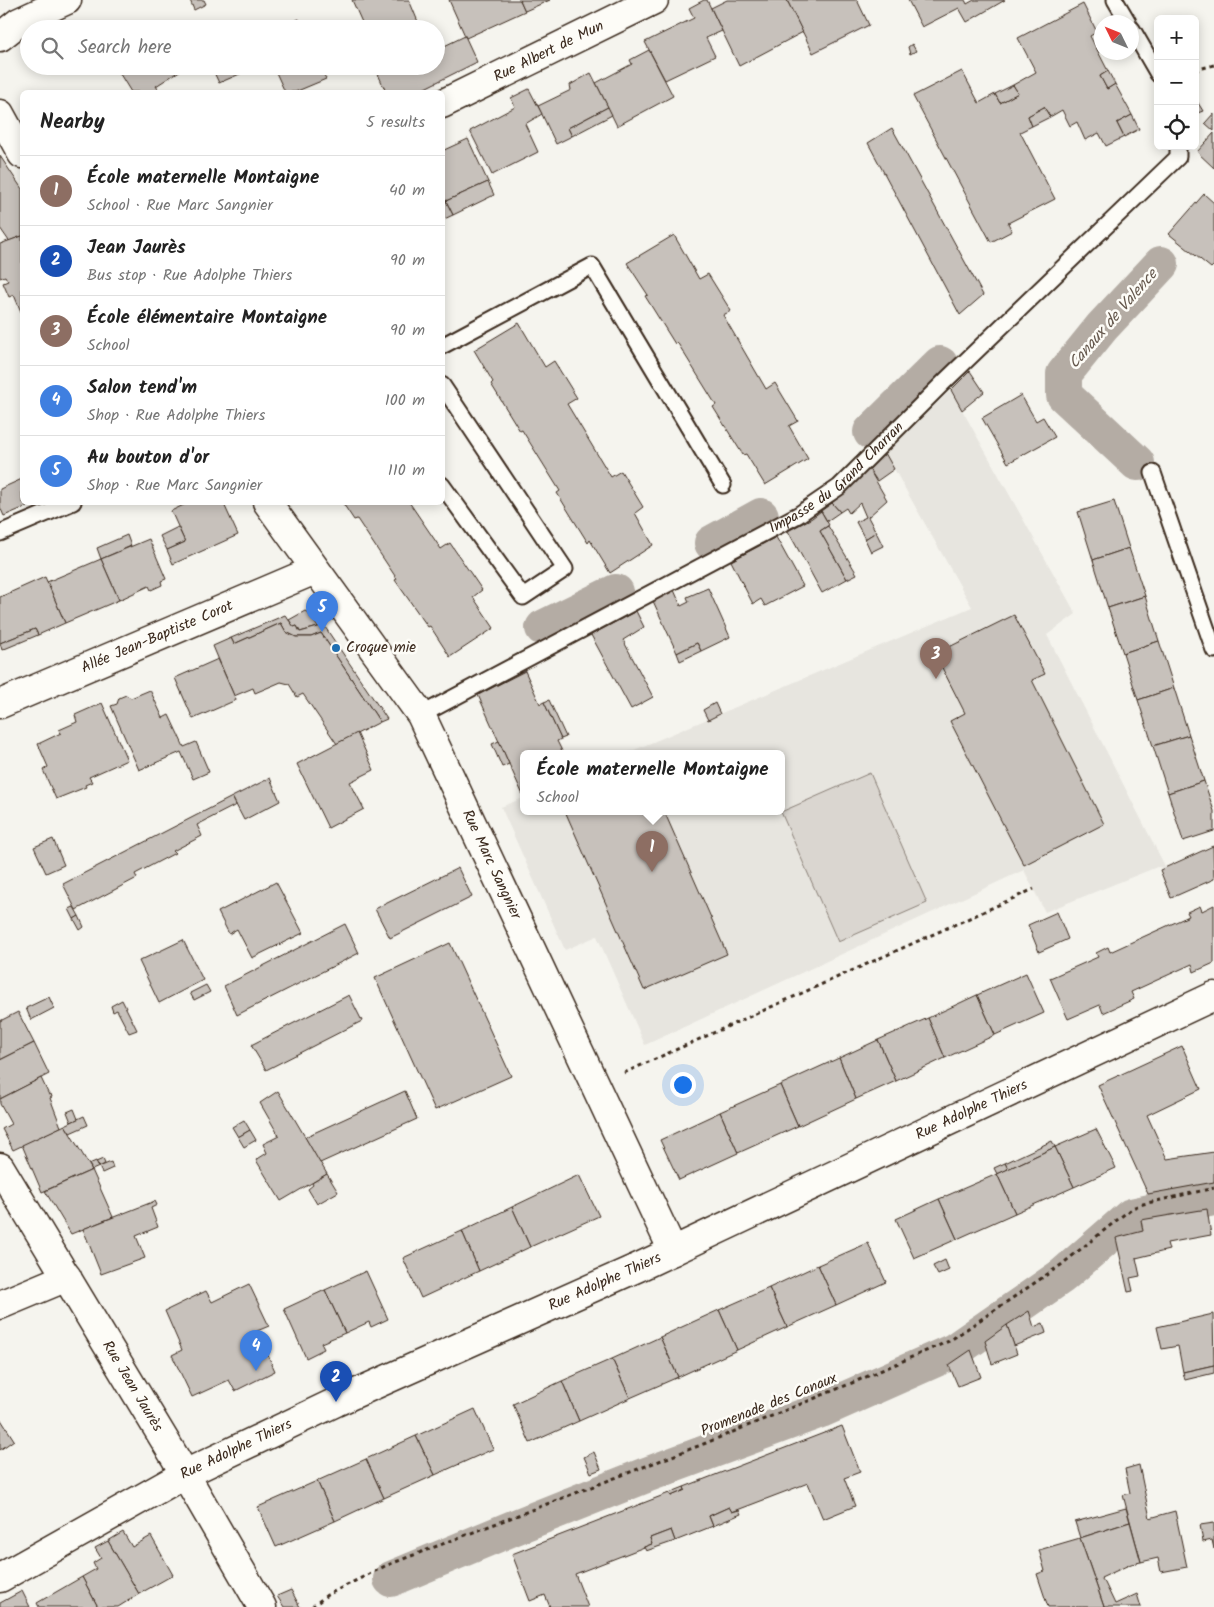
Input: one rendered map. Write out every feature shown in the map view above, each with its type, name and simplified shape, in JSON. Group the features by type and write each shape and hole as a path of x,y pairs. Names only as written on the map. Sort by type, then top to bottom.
{"street":[{"name":"Rue Albert de Mun","path":"445,103 654,0"},
{"path":"23,20 58,4"},
{"path":"6,28 20,22"},
{"path":"0,114 20,150"},
{"name":"Rue Marc Sangnier","path":"269,505 421,715 673,1251"},
{"name":"Allée Jean-Baptiste Corot","path":"0,704 315,570"},
{"name":"Rue Adolphe Thiers","path":"0,1578 185,1474 336,1402 673,1251 1214,996"},
{"name":"Rue Jean Jaurès","path":"0,1168 185,1474 262,1607"},
{"path":"0,1305 67,1277"}],"lane":[{"path":"1114,0 1124,15"},
{"path":"1139,41 1154,67"},
{"name":"Impasse du Grand Charran","path":"421,715 798,515 839,487 946,380 1178,158 1178,150"},
{"path":"445,344 592,266 723,485"},
{"path":"445,389 565,569 523,597 445,489"},
{"path":"1153,474 1214,650"},
{"path":"0,533 66,505"}],"path":[{"path":"1199,69 1214,64"},
{"path":"596,1086 1034,889"},
{"name":"Promenade des Canaux","path":"312,1607 327,1595 385,1566 706,1443 949,1341 1061,1265 1132,1208 1214,1188"}],"shaded area":[{"path":"951,390 1076,614 1047,635 1166,868 1157,867 1045,912 1024,870 645,1045 597,936 565,950 501,807 520,799 520,815 785,815 785,750 634,750 972,607 885,453"},
{"path":"870,773 927,903 838,942 782,815 785,815 785,810"}],"building":[{"path":"190,0 204,0 206,4 194,10"},
{"path":"352,0 409,0 417,20 361,20"},
{"path":"449,0 520,0 525,11 466,38"},
{"path":"520,0 550,0 525,11"},
{"path":"707,0 722,31 706,38 715,56 665,80 645,42 694,18 689,8"},
{"path":"727,0 787,0 803,32 739,66 711,8"},
{"path":"787,0 857,0 869,25 813,53"},
{"path":"908,0 965,0 967,4 974,0 1005,0 967,22 959,8 922,27"},
{"path":"1083,4 1094,26 1094,34 1090,36 1094,44 1094,60 1102,60 1108,71 1100,76 1107,89 1115,84 1132,115 1117,123 1124,137 1106,146 1099,133 1085,140 1077,122 1070,126 1062,110 1050,117 1044,107 1028,116 1032,126 1020,132 1055,199 1008,223 1012,231 991,242 913,96 962,71 979,103 995,94 1000,103 1018,93 1013,85 1036,72 1018,38"},
{"path":"465,36 477,62 421,90 385,90 378,75 445,75 445,46"},
{"path":"912,44 916,51 910,54 908,47"},
{"path":"649,50 673,96 617,126 596,83 632,64 630,60"},
{"path":"1108,71 1115,84 1107,89 1100,76"},
{"path":"591,73 608,107 568,128 572,136 556,144 538,106 571,90 570,85"},
{"path":"121,75 173,75 156,86 159,90 130,90"},
{"path":"215,75 237,75 219,83"},
{"path":"277,75 324,75 326,79 300,90 284,90"},
{"path":"1013,85 1018,93 1000,103 995,94"},
{"path":"529,89 542,114 525,124 538,152 492,175 470,131 515,107 511,98"},
{"path":"1199,104 1203,111 1199,112"},
{"path":"608,107 612,115 572,136 568,128"},
{"path":"1044,107 1050,117 1032,126 1028,116"},
{"path":"1214,113 1214,131 1205,123"},
{"path":"1132,115 1139,129 1124,137 1117,123"},
{"path":"892,128 983,295 960,315 868,143"},
{"path":"1214,133 1214,168 1197,152"},
{"path":"468,139 488,182 446,201 445,150"},
{"path":"0,156 20,186 20,237 9,241 0,228"},
{"path":"488,182 494,195 453,215 446,201"},
{"path":"1204,194 1214,203 1214,265 1211,268 1169,234"},
{"path":"445,202 453,215 445,219"},
{"path":"674,235 699,279 708,274 731,311 723,315 766,389 775,383 798,421 789,426 808,459 765,485 746,454 743,455 713,407 716,405 677,342 675,344 645,296 648,295 627,263"},
{"path":"20,237 20,309 14,295 9,297 3,283 8,281 5,276 0,278 0,244"},
{"path":"519,323 545,367 554,361 577,398 567,404 611,477 621,471 643,507 635,513 653,545 610,573 590,540 588,543 557,493 560,491 491,384 493,382 474,350"},
{"path":"970,371 984,392 962,410 951,390"},
{"path":"1021,395 1036,421 1043,417 1055,437 1008,463 982,418"},
{"path":"885,453 894,469 877,481 869,469"},
{"path":"869,469 887,500 868,517 876,532 865,539 856,522 866,517 860,503 849,513 846,508 840,512 832,503"},
{"path":"20,480 20,505 30,505 4,516 0,507 0,489"},
{"path":"1114,501 1129,548 1093,560 1078,512"},
{"path":"832,503 840,512 827,521 821,511"},
{"path":"184,505 224,505 238,535 173,564 167,550 185,542 171,511"},
{"path":"344,505 411,505 441,549 450,543 482,590 473,597 494,628 450,657 430,626 428,627 395,580 397,579 357,519 354,520"},
{"path":"821,511 829,525 820,531 847,579 822,593 788,531"},
{"path":"828,526 857,574 847,579 820,531"},
{"path":"178,527 185,542 167,550 160,536"},
{"path":"876,532 883,546 871,552 865,539"},
{"path":"127,535 131,546 101,559 97,548"},
{"path":"776,537 803,586 765,606 761,599 753,604 731,561"},
{"path":"149,539 166,579 161,581 162,585 151,590 149,586 119,600 101,559"},
{"path":"1129,548 1145,596 1108,608 1093,560"},
{"path":"101,559 119,600 65,623 47,582"},
{"path":"45,577 65,623 38,635 35,629 0,643 0,597"},
{"path":"708,588 730,637 701,651 697,643 677,653 653,601 674,590 681,606 689,602 687,597"},
{"path":"1145,596 1159,641 1123,653 1108,608"},
{"path":"305,611 309,613 318,627 300,632 297,626 294,627 289,620"},
{"path":"636,611 644,627 623,640 653,697 631,709 591,635"},
{"path":"285,615 294,627 297,626 300,632 323,624 387,719 380,722 321,633 311,637 296,637 286,632 281,623 234,644 231,638"},
{"path":"1014,615 1045,674 1032,680 1104,824 1024,865 950,721 965,713 935,654"},
{"path":"281,623 286,632 296,637 311,637 321,633 380,722 337,744 303,694 297,697 289,684 281,682 255,693 253,688 234,696 213,646 231,638 234,644"},
{"path":"35,629 38,635 2,650 0,643"},
{"path":"1159,641 1174,688 1138,700 1123,653"},
{"path":"697,643 701,651 680,661 677,653"},
{"path":"218,659 236,700 193,719 175,678"},
{"path":"525,671 540,704 544,702 561,739 557,741 562,750 520,750 520,788 478,695"},
{"path":"1174,688 1189,735 1153,746 1138,700"},
{"path":"150,690 163,718 169,715 184,747 196,742 209,772 193,779 181,752 139,770 111,706 117,704 119,698 126,695 131,698"},
{"path":"549,700 566,737 561,739 544,702"},
{"path":"102,703 127,760 89,777 92,782 85,785 86,787 56,799 43,770 48,767 38,744 61,733 59,730 77,722 75,715"},
{"path":"715,703 720,714 708,720 703,710"},
{"path":"357,733 374,770 350,782 364,809 328,828 297,764"},
{"path":"1189,735 1204,781 1168,793 1153,746"},
{"path":"499,741 509,764 502,767 492,744"},
{"path":"270,778 280,801 244,820 232,797"},
{"path":"1204,781 1214,811 1214,831 1183,841 1168,793"},
{"path":"232,797 236,805 197,825 202,836 135,874 137,878 76,910 63,884"},
{"path":"567,815 666,815 727,954 644,990"},
{"path":"53,839 64,865 46,873 34,847"},
{"path":"1213,846 1214,879 1171,898 1160,870"},
{"path":"458,868 472,897 390,938 375,909"},
{"path":"276,882 303,933 252,958 237,929 229,934 218,912"},
{"path":"1214,905 1214,963 1194,972 1192,964 1131,992 1134,999 1103,1013 1100,1005 1068,1019 1050,978 1098,957 1096,953 1108,947 1110,952 1189,916 1187,912 1200,906 1202,911"},
{"path":"74,907 79,916 74,919 69,909"},
{"path":"1057,912 1068,939 1039,952 1028,925"},
{"path":"79,916 84,927 80,930 74,919"},
{"path":"345,924 359,953 237,1015 224,986"},
{"path":"183,940 203,980 159,1003 139,961"},
{"path":"450,943 511,1076 435,1110 375,978"},
{"path":"1026,973 1044,1013 995,1035 977,995"},
{"path":"206,985 210,992 194,1000 190,993"},
{"path":"349,995 362,1021 266,1070 251,1045"},
{"path":"977,995 995,1035 945,1058 928,1018"},
{"path":"49,997 54,1008 31,1020 26,1008"},
{"path":"122,1000 137,1030 129,1033 117,1010 113,1012 111,1006"},
{"path":"18,1012 34,1043 0,1060 0,1021"},
{"path":"928,1018 945,1058 896,1081 878,1040"},
{"path":"878,1040 896,1081 856,1099 839,1058"},
{"path":"34,1043 49,1074 0,1099 0,1060"},
{"path":"1182,1046 1201,1089 1147,1115 1167,1159 1214,1152 1214,1182 1148,1194 1098,1085"},
{"path":"839,1058 856,1099 798,1126 780,1085"},
{"path":"41,1078 49,1095 51,1094 52,1097 50,1098 61,1127 13,1150 2,1129 11,1124 0,1104 0,1099"},
{"path":"780,1085 798,1126 738,1153 720,1112"},
{"path":"278,1091 327,1174 281,1201 256,1160 267,1153 263,1144 279,1136 260,1103"},
{"path":"405,1091 417,1119 320,1163 305,1137"},
{"path":"74,1109 78,1119 71,1122 67,1112"},
{"path":"720,1112 738,1153 679,1180 660,1140"},
{"path":"84,1116 88,1125 70,1133 65,1125"},
{"path":"244,1120 250,1130 238,1137 232,1127"},
{"path":"65,1125 92,1170 42,1192 22,1145"},
{"path":"1096,1129 1116,1168 1074,1187 1055,1147"},
{"path":"250,1130 256,1140 244,1147 238,1137"},
{"path":"1052,1141 1055,1147 1008,1169 1005,1163"},
{"path":"1055,1147 1074,1187 1015,1213 997,1174"},
{"path":"103,1159 105,1164 99,1167 96,1162"},
{"path":"96,1161 99,1167 92,1170 89,1164"},
{"path":"111,1162 113,1168 102,1173 99,1167"},
{"path":"1005,1163 1008,1169 997,1174 994,1168"},
{"path":"92,1170 113,1217 71,1234 45,1191"},
{"path":"327,1174 338,1192 317,1204 308,1189 313,1185 312,1183"},
{"path":"997,1174 1015,1213 957,1239 939,1199"},
{"path":"579,1175 599,1216 530,1247 512,1207"},
{"path":"939,1199 957,1239 914,1258 896,1219"},
{"path":"155,1201 157,1205 151,1208 158,1227 136,1236 145,1258 101,1274 83,1229"},
{"path":"512,1207 530,1247 479,1271 462,1231"},
{"path":"1207,1209 1211,1235 1167,1243 1169,1250 1136,1258 1140,1276 1130,1278 1133,1291 1128,1292 1116,1238 1143,1231 1141,1220"},
{"path":"462,1231 479,1271 421,1298 403,1258"},
{"path":"868,1243 886,1282 836,1305 818,1265"},
{"path":"945,1260 949,1270 938,1275 933,1266"},
{"path":"818,1265 836,1305 787,1327 769,1288"},
{"path":"366,1271 388,1319 371,1327 369,1322 345,1333 325,1290"},
{"path":"249,1284 269,1326 257,1331 275,1371 235,1391 229,1380 192,1397 172,1355 182,1350 165,1311 206,1291 212,1302"},
{"path":"769,1288 787,1327 737,1350 719,1310"},
{"path":"325,1290 345,1333 321,1343 324,1349 306,1358 284,1309"},
{"path":"719,1310 737,1350 678,1377 660,1337"},
{"path":"1029,1311 1034,1327 1043,1323 1046,1333 1014,1346 1007,1325"},
{"path":"1213,1314 1214,1365 1183,1372 1178,1346 1162,1349 1157,1327"},
{"path":"1007,1325 1017,1354 992,1364 985,1341"},
{"path":"660,1337 678,1377 630,1398 612,1359"},
{"path":"971,1350 981,1377 958,1386 949,1365"},
{"path":"612,1359 630,1398 579,1421 562,1381"},
{"path":"1214,1365 1214,1373 1185,1380 1183,1372"},
{"path":"562,1381 579,1421 530,1443 513,1404"},
{"path":"475,1409 493,1449 435,1475 416,1436"},
{"path":"0,1418 14,1440 0,1450"},
{"path":"842,1426 860,1472 844,1478 855,1506 823,1519 808,1483 732,1512 729,1507 709,1516 713,1526 675,1541 671,1530 650,1538 652,1544 575,1574 588,1607 550,1607 545,1595 530,1601 512,1554 669,1493 671,1496 685,1490 684,1487"},
{"path":"416,1436 435,1475 384,1498 366,1459"},
{"path":"594,1452 601,1469 591,1473 584,1457"},
{"path":"366,1459 384,1498 335,1521 317,1481"},
{"path":"1139,1465 1150,1518 1175,1511 1187,1567 1161,1572 1158,1558 1141,1562 1123,1495 1130,1493 1125,1469"},
{"path":"317,1481 335,1521 276,1547 258,1507"},
{"path":"684,1487 685,1490 671,1496 669,1493"},
{"path":"729,1507 732,1512 739,1510 741,1514 713,1526 709,1516"},
{"path":"1126,1508 1130,1522 1080,1538 1075,1522"},
{"path":"1130,1522 1141,1562 1131,1564 1101,1578 1115,1604 1137,1594 1141,1607 1104,1607 1080,1538"},
{"path":"1214,1523 1214,1549 1212,1540 1203,1542 1200,1525"},
{"path":"671,1530 675,1541 646,1551 644,1547 652,1544 650,1538"},
{"path":"123,1532 132,1547 151,1536 173,1575 139,1594 108,1541"},
{"path":"1080,1538 1104,1607 1048,1607 1037,1574 1045,1571 1039,1550"},
{"path":"108,1541 139,1594 118,1607 98,1607 82,1577 96,1569 93,1563 101,1558 95,1548"},
{"path":"82,1577 98,1607 39,1607 37,1603"},
{"path":"291,1590 300,1607 284,1607 277,1596"},
{"path":"22,1591 30,1607 0,1607 0,1603"}],"waterway":[{"name":"Canaux de Valence","path":"1137,463 1064,395 1064,374 1102,327 1161,264"},
{"path":"871,432 940,364"},
{"path":"712,543 761,516"},
{"path":"543,628 616,592"},
{"path":"391,1579 646,1475 821,1410 954,1351 1062,1276 1131,1216 1214,1198"}],"place":[{"name":"Au bouton d'or","path":"322,632"},
{"name":"Croque mie","path":"336,648"},
{"name":"École élémentaire Montaigne","path":"936,679"},
{"name":"École maternelle Montaigne","path":"652,872"},
{"name":"Salon tend'm","path":"256,1371"},
{"name":"Jean Jaurès","path":"336,1402"}]}
